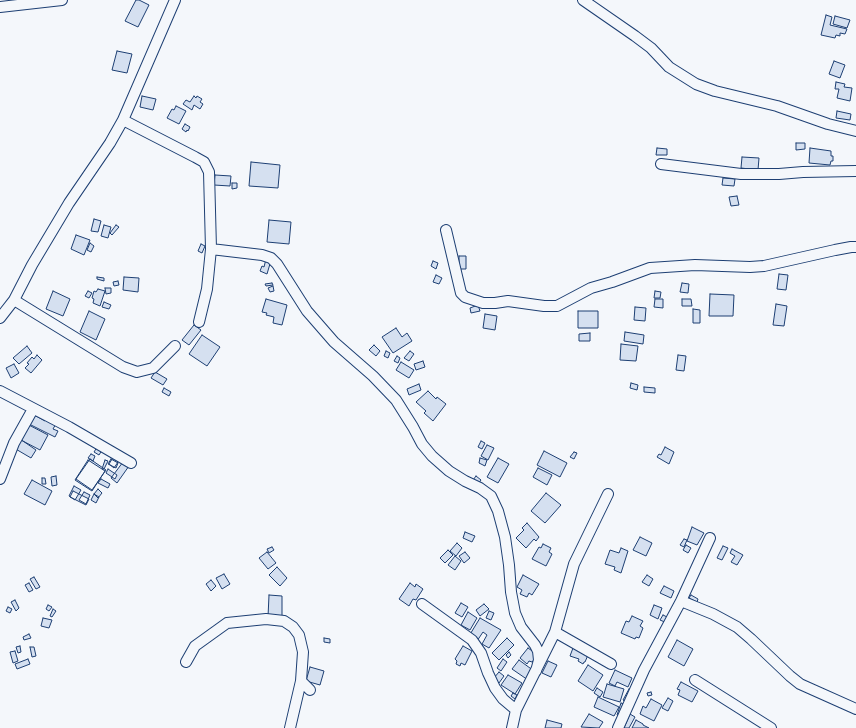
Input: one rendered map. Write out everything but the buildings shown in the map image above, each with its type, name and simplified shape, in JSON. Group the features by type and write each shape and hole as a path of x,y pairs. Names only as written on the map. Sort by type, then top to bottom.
{"street":[{"path":"0,7 62,0"},
{"path":"0,318 14,300 32,265 69,203 110,143 123,120 175,0"},
{"path":"583,0 635,36 651,48 669,66 696,84 715,91 777,106 828,124 856,130"},
{"path":"123,120 204,162 209,172 210,249 206,289 199,322"},
{"path":"661,164 741,174 779,174 856,170"},
{"path":"446,230 461,293 465,297 483,303 508,301 544,306 557,306 591,288 650,268 695,265 750,267 764,266 835,250 856,247"},
{"path":"210,249 262,255 271,258 277,264 307,312 334,342 373,376 396,400 422,444 432,456 449,471 480,488 491,496 498,511 505,537 511,592 515,613 521,627 538,651 539,660 536,671"},
{"path":"14,300 123,367 137,372 153,368 175,346"},
{"path":"0,391 69,427 131,463"},
{"path":"0,479 14,443 33,409"},
{"path":"512,728 516,710 555,632 574,564 608,494"},
{"path":"618,728 644,670 681,601 710,538"},
{"path":"681,601 713,614 737,627 800,684 856,709"},
{"path":"422,604 472,640 481,653 495,688 503,699 516,710"},
{"path":"186,662 195,646 227,623 266,619 284,621 299,635 303,652 301,681 290,728"},
{"path":"555,632 611,664"},
{"path":"695,680 771,728"},
{"path":"301,681 310,690"}]}
